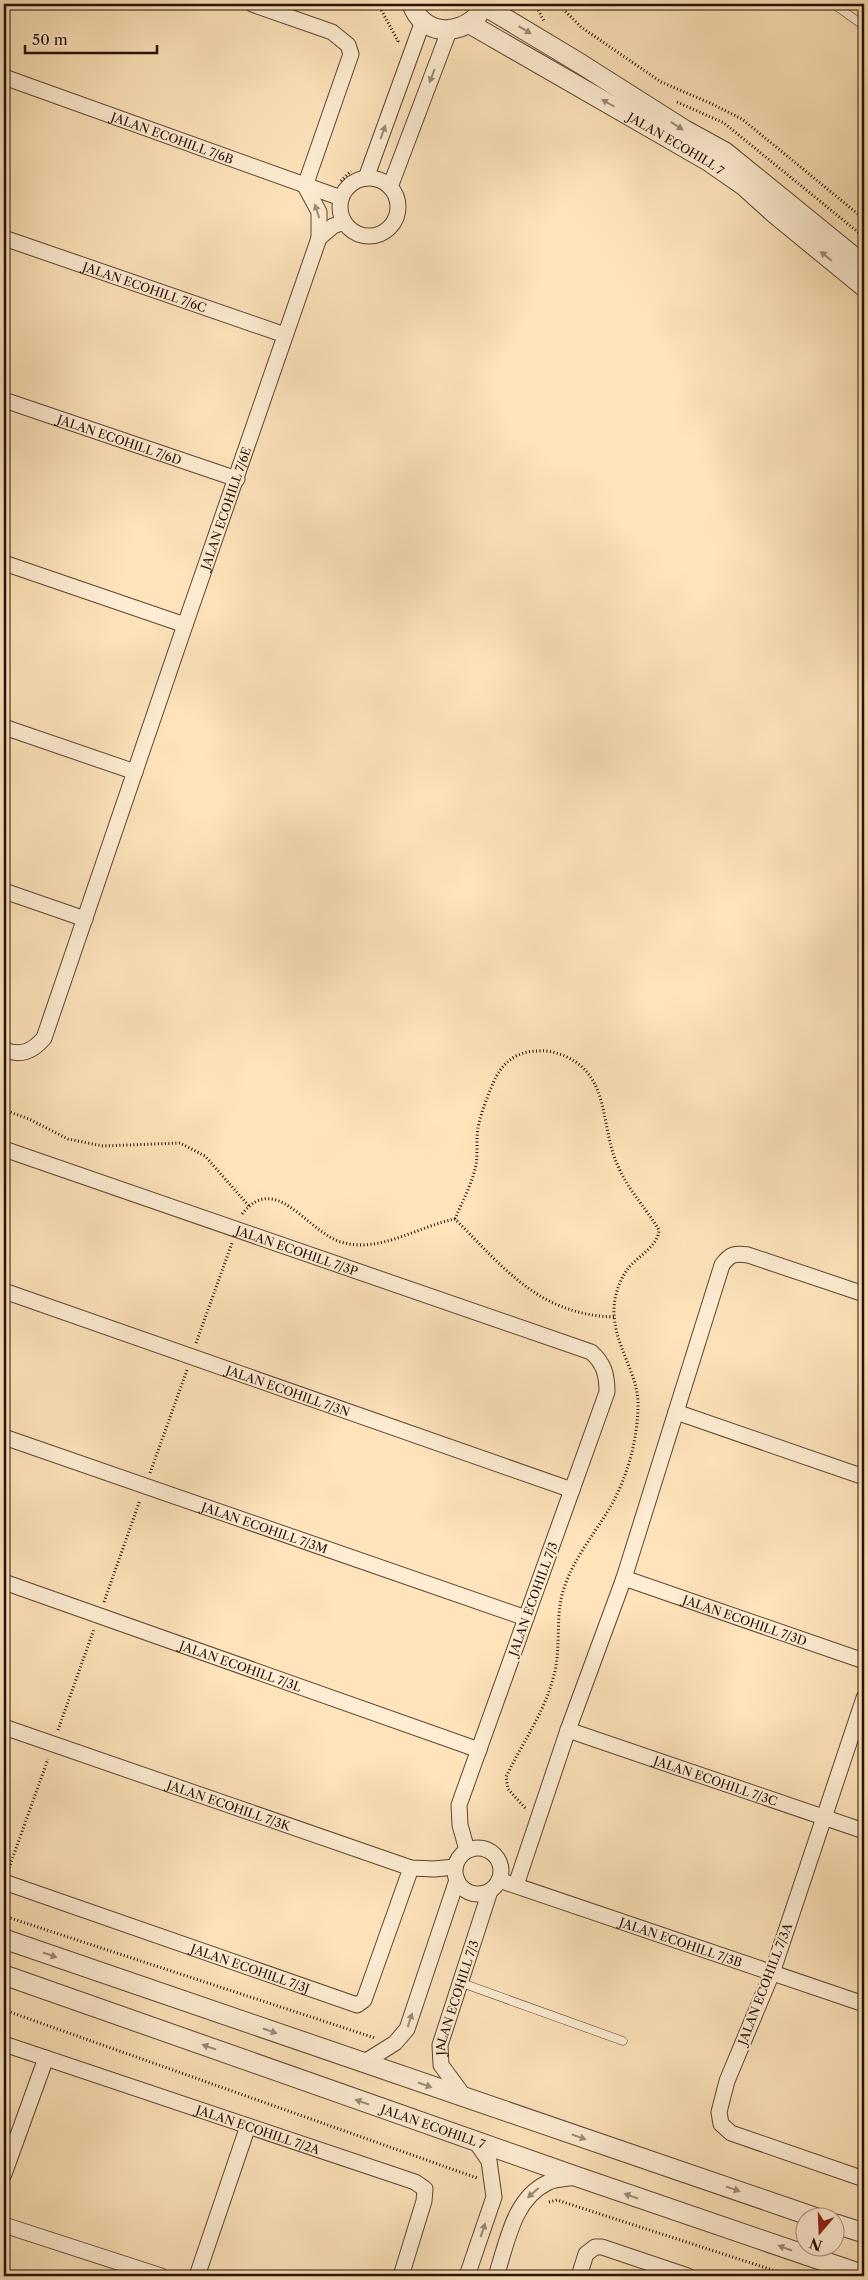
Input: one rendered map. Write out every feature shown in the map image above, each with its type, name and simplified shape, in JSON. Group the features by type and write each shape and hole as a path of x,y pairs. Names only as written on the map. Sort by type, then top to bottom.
{"street":[{"path":"252,4 332,32 341,37 348,45 351,54 305,186"},
{"path":"411,4 423,22 449,31 470,24 483,5 685,130 725,152 864,266"},
{"path":"366,178 423,22"},
{"name":"JALAN ECOHILL 7","path":"470,24 708,161 744,186 864,287"},
{"path":"390,186 449,31"},
{"name":"JALAN ECOHILL 7/6B","path":"4,77 341,198"},
{"path":"366,178 375,178 390,186 398,203 394,221 389,228 381,234 363,236 354,232 344,222 340,210 341,198 349,185 366,178"},
{"name":"JALAN ECOHILL 7/6E","path":"4,1050 16,1054 34,1049 44,1038 319,238 319,212 305,186"},
{"path":"319,238 333,226 344,222"},
{"name":"JALAN ECOHILL 7/6C","path":"4,238 285,335"},
{"name":"JALAN ECOHILL 7/6D","path":"4,400 237,479"},
{"path":"4,563 185,625"},
{"path":"4,727 135,772"},
{"path":"4,891 85,919"},
{"name":"JALAN ECOHILL 7/3P","path":"4,1149 591,1352"},
{"path":"516,1885 568,1730 624,1578 722,1265 728,1257 735,1254 768,1260 864,1294"},
{"name":"JALAN ECOHILL 7/3N","path":"4,1291 572,1490"},
{"name":"JALAN ECOHILL 7/3","path":"467,1850 460,1825 459,1805 607,1392 600,1359 591,1352"},
{"path":"676,1412 864,1477"},
{"name":"JALAN ECOHILL 7/3M","path":"4,1437 526,1618"},
{"name":"JALAN ECOHILL 7/3D","path":"624,1578 864,1661"},
{"name":"JALAN ECOHILL 7/3L","path":"4,1582 99,1614 479,1750"},
{"name":"JALAN ECOHILL 7/3A","path":"864,1698 772,1972 727,2081 719,2112 721,2124 731,2133 864,2179"},
{"name":"JALAN ECOHILL 7/3K","path":"4,1727 411,1868 434,1869 456,1873"},
{"name":"JALAN ECOHILL 7/3C","path":"568,1730 864,1831"},
{"path":"363,2063 395,2043 407,2029 461,1854 467,1850 480,1847 494,1853 501,1866 495,1885 477,1894 465,1890 456,1873"},
{"name":"JALAN ECOHILL 7/3J","path":"4,1882 357,2005 364,2000 411,1868"},
{"name":"JALAN ECOHILL 7/3","path":"466,2099 441,2065 440,2045 459,1982 495,1885"},
{"name":"JALAN ECOHILL 7/3B","path":"495,1885 516,1885 864,2004"},
{"path":"4,1939 796,2211"},
{"name":"JALAN ECOHILL 7","path":"4,1975 476,2142 864,2275"},
{"name":"JALAN ECOHILL 7/2A","path":"4,2044 415,2182 425,2189 424,2201 401,2276"},
{"path":"4,2174 46,2058"},
{"path":"197,2276 248,2126"},
{"path":"467,2276 494,2197 494,2184 489,2161 476,2142"},
{"path":"496,2276 520,2206 532,2191 548,2182 578,2177"},
{"path":"4,2225 161,2276"},
{"path":"846,2228 864,2234"},
{"path":"579,2276 586,2254 595,2247 602,2247 688,2276"}],"lane":[{"path":"836,5 864,26"},
{"path":"459,1982 623,2041"}],"path":[{"path":"378,4 398,41 394,50"},
{"path":"558,4 581,28 661,82 742,119 864,219"},
{"path":"340,181 345,179 352,169"},
{"path":"4,1882 192,1357 235,1228 249,1206 258,1200 270,1198 282,1202 328,1237 359,1246 414,1233 455,1219 476,1166 478,1127 496,1078 506,1063 515,1055 528,1051 544,1050 577,1062 588,1071 599,1089 609,1140 617,1166 635,1198 659,1230 656,1240 627,1270 615,1298 614,1317 627,1366 637,1387 638,1408 634,1437 622,1484 573,1564 563,1590 555,1671 545,1707 506,1777 508,1790 522,1806 538,1819"},
{"path":"4,1110 13,1112 68,1139 103,1146 180,1143 206,1156 249,1206"},
{"path":"455,1219 521,1285 544,1299 575,1311 614,1317"},
{"path":"4,1916 395,2043"},
{"path":"4,2010 267,2102 354,2136 494,2184"},
{"path":"544,2202 557,2200 791,2276"}]}
